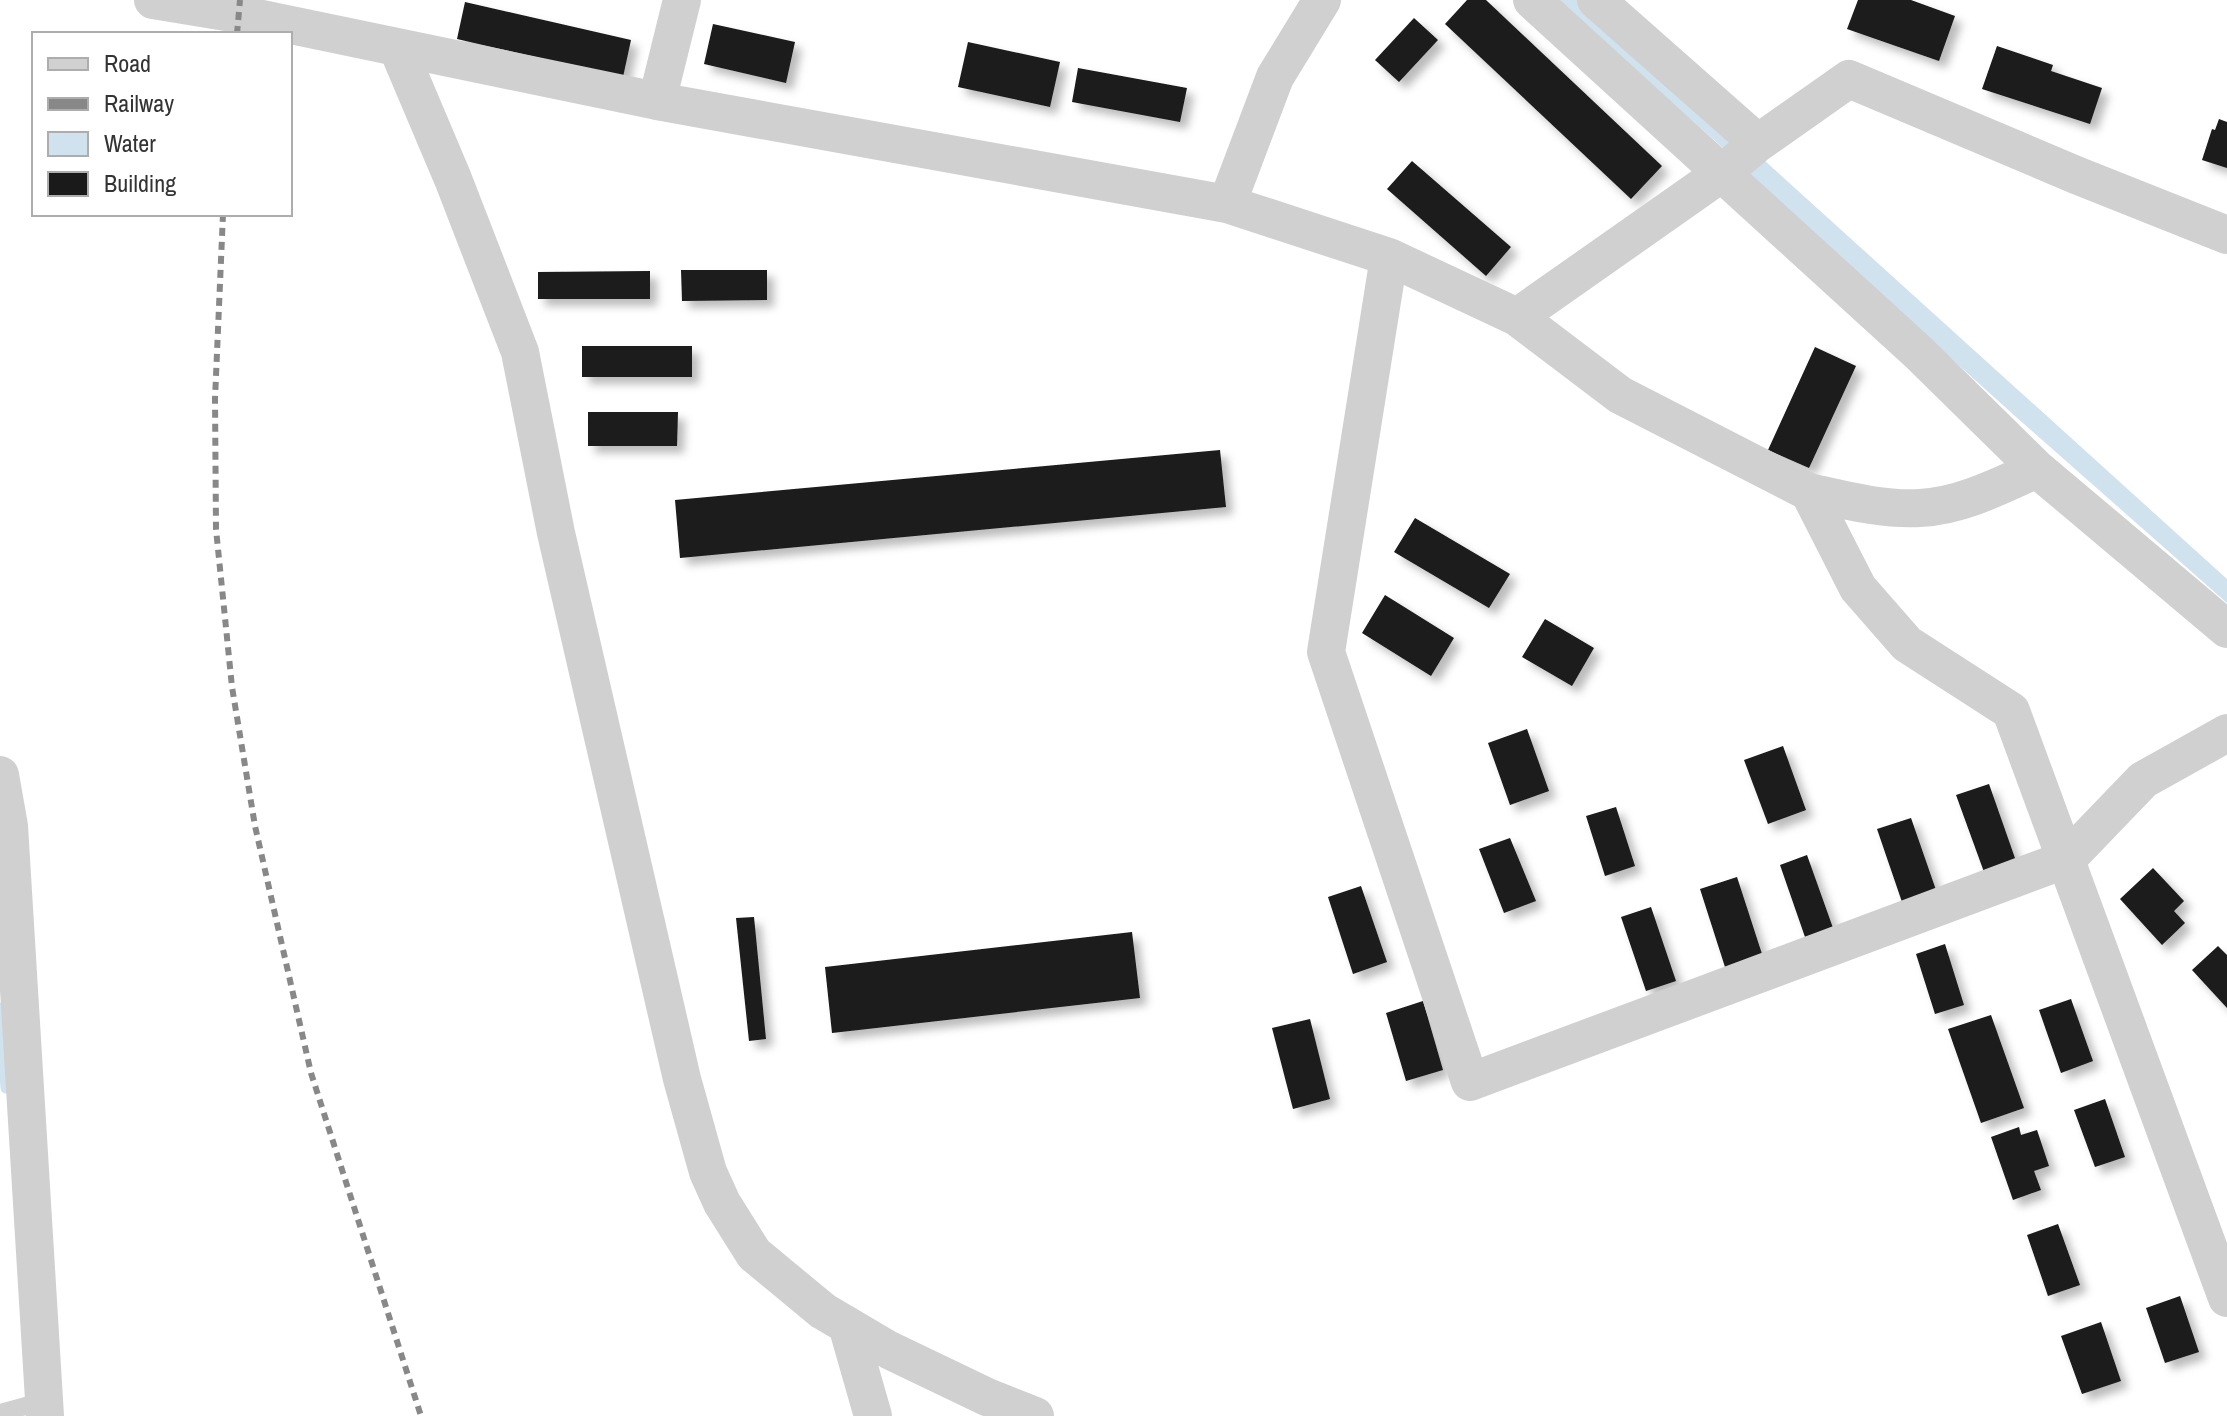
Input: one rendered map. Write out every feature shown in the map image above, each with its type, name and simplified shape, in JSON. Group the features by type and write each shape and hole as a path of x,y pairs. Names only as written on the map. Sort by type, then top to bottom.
{"street":[{"path":"153,0 307,14 398,49 657,101 1227,204 1389,257 1517,317 1620,395 1809,492 1878,506 1921,508 1987,492 2037,469"},
{"path":"657,101 682,0"},
{"path":"1293,47 1295,0"},
{"path":"1227,204 1275,77 1322,0"},
{"path":"1532,0 1742,156"},
{"path":"1596,0 1742,156 1919,353 2037,469 2227,629"},
{"path":"398,49 453,179 520,352 556,533 682,1079 708,1172 722,1203 754,1254 823,1311 889,1350 987,1397 1035,1416"},
{"path":"1517,317 1849,79 2227,235"},
{"path":"1389,257 1326,652 1470,1082 2067,859 2143,780 2227,733"},
{"path":"1809,492 1858,588 1907,644 2011,711 2227,1298"},
{"path":"0,775 9,826 37,1407"},
{"path":"847,1325 873,1416"}],"lane":[{"path":"0,1413 37,1407"}],"water":[{"path":"1557,0 1587,0 2227,579 2227,603 2015,416"}],"building":[{"path":"1467,0 1486,0 1662,166 1631,199 1445,24"},
{"path":"1858,0 1911,0 1955,16 1939,61 1847,29"},
{"path":"465,2 631,40 623,77 457,39"},
{"path":"1414,18 1438,40 1399,82 1375,60"},
{"path":"713,24 795,42 786,83 704,64"},
{"path":"968,42 1060,62 1050,107 958,87"},
{"path":"1997,46 2053,65 2051,71 2102,88 2090,124 1982,89"},
{"path":"1078,68 1187,88 1180,122 1072,102"},
{"path":"2219,119 2227,122 2227,168 2202,160 2212,129 2215,130"},
{"path":"1412,161 1511,247 1486,276 1387,189"},
{"path":"681,270 767,270 767,300 682,301"},
{"path":"650,271 650,299 538,299 538,272"},
{"path":"582,346 692,346 692,377 582,377"},
{"path":"1815,347 1856,366 1809,468 1768,450"},
{"path":"588,412 678,412 677,446 588,446"},
{"path":"1220,450 1226,507 680,558 675,500"},
{"path":"1415,518 1510,574 1489,608 1394,552"},
{"path":"1385,595 1454,638 1431,676 1362,633"},
{"path":"1545,619 1594,648 1572,686 1522,657"},
{"path":"1527,729 1549,791 1510,805 1488,743"},
{"path":"1783,746 1806,810 1768,824 1744,760"},
{"path":"1989,784 2016,861 1984,872 1956,795"},
{"path":"1616,807 1635,866 1605,876 1586,816"},
{"path":"1911,818 1936,890 1902,902 1877,829"},
{"path":"1510,838 1536,901 1504,913 1479,849"},
{"path":"1807,855 1833,928 1805,937 1780,865"},
{"path":"2153,868 2184,901 2174,911 2185,923 2162,945 2120,899"},
{"path":"1737,877 1762,954 1725,967 1700,889"},
{"path":"1361,886 1387,962 1353,974 1328,897"},
{"path":"1651,907 1676,981 1646,991 1621,917"},
{"path":"754,917 766,1039 749,1041 736,918"},
{"path":"1132,932 1140,998 832,1033 825,967"},
{"path":"1945,944 1964,1005 1935,1014 1916,954"},
{"path":"2218,946 2227,955 2227,1008 2192,970"},
{"path":"2071,999 2093,1061 2061,1073 2039,1010"},
{"path":"1423,1001 1443,1070 1406,1081 1386,1013"},
{"path":"1991,1015 2024,1108 1981,1123 1948,1029"},
{"path":"1310,1019 1330,1099 1293,1109 1272,1028"},
{"path":"2105,1099 2125,1157 2095,1167 2074,1110"},
{"path":"2019,1127 2021,1135 2037,1130 2049,1166 2034,1171 2041,1190 2013,1200 1991,1137"},
{"path":"2058,1224 2080,1285 2048,1296 2027,1235"},
{"path":"2180,1296 2199,1352 2165,1363 2146,1308"},
{"path":"2101,1322 2121,1381 2082,1394 2061,1336"}],"waterway":[{"path":"0,1008 6,1088"}],"railway":[{"path":"237,32 240,0"},
{"path":"223,216 215,399 216,529 232,687 255,826 311,1073 421,1416"}]}
